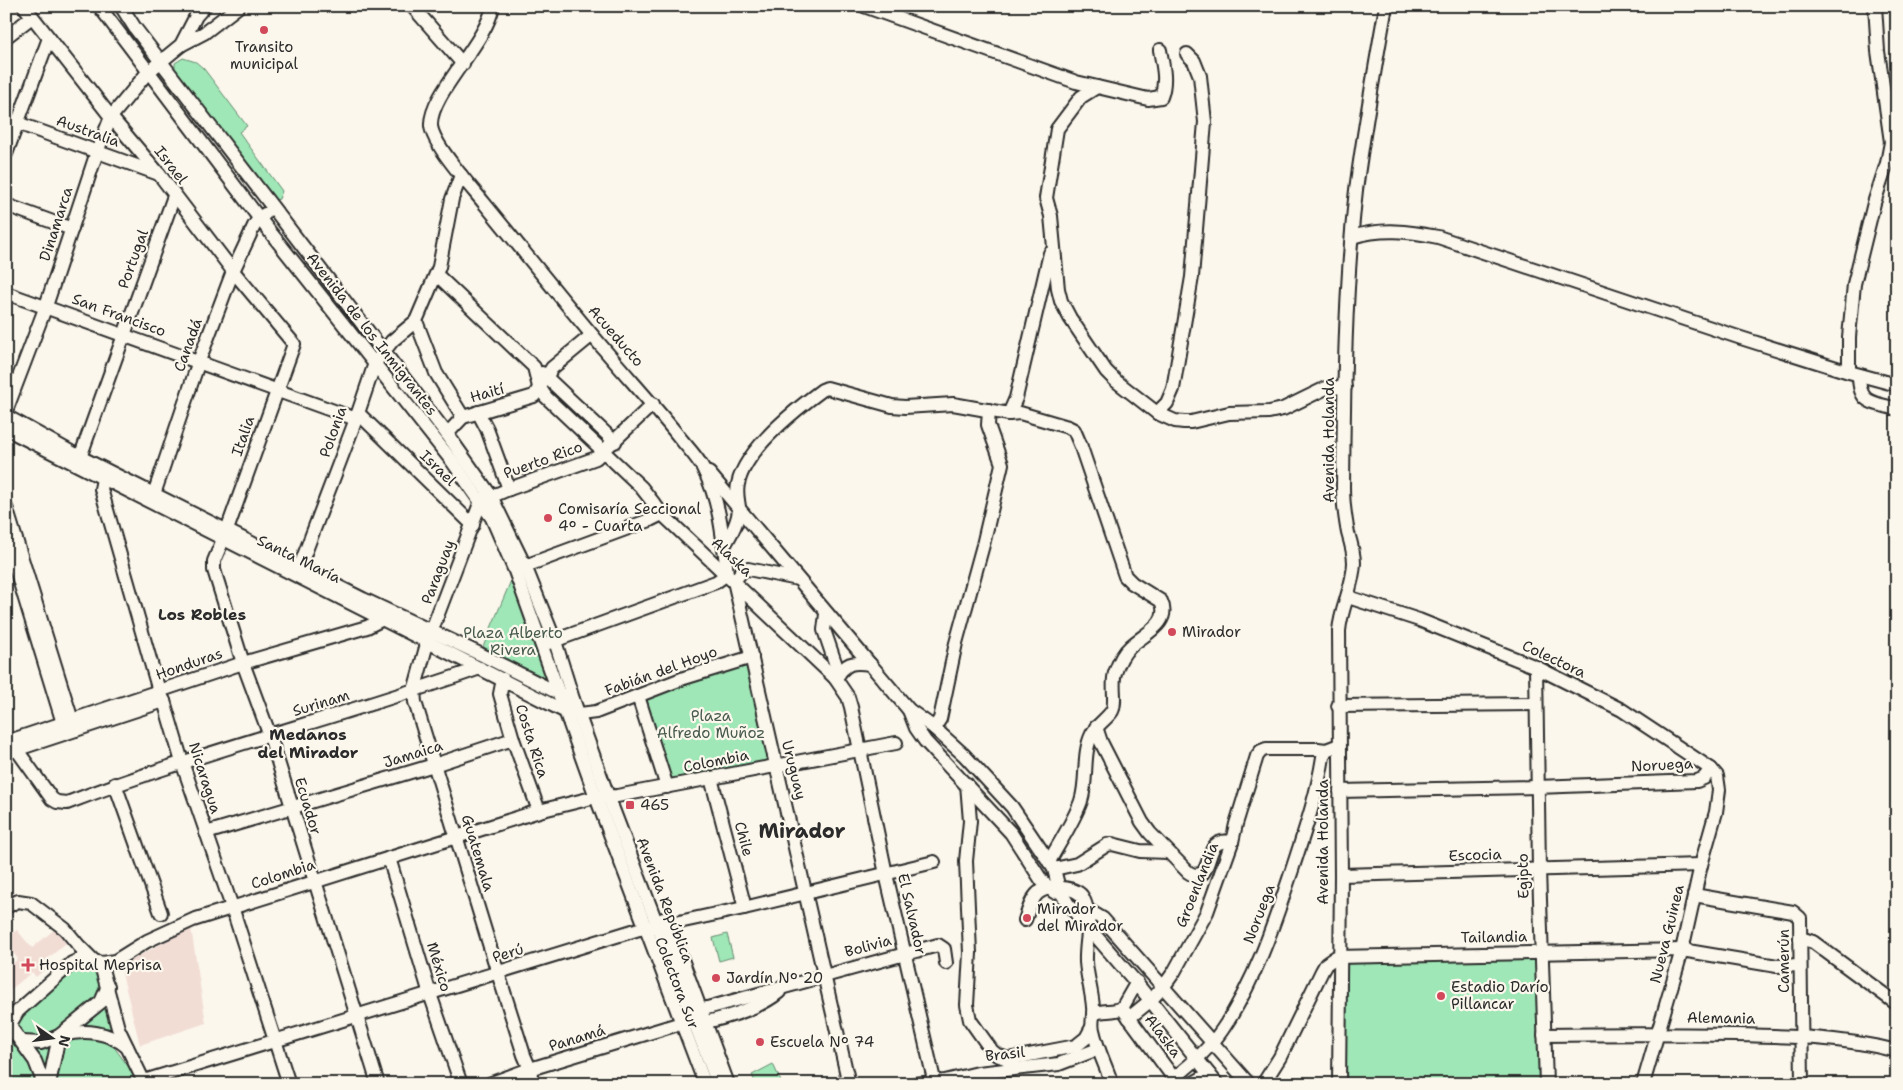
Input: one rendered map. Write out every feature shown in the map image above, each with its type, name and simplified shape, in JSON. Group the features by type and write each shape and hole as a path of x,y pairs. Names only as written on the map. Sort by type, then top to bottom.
{"street":[{"name":"Israel","path":"24,6 233,271 294,344"},
{"name":"Avenida de los Inmigrantes","path":"99,6 259,218 452,461 486,499 492,518 515,570 566,712"},
{"name":"Avenida de los Inmigrantes","path":"121,6 160,61 447,434 526,566 555,641 573,699"},
{"path":"180,44 196,16 205,6"},
{"path":"180,44 204,33 239,6"},
{"path":"412,6 463,64 490,17 493,6"},
{"path":"864,6 1067,79 1148,99 1161,97 1164,89 1164,73 1160,50"},
{"name":"Avenida Holanda","path":"1339,1084 1339,624 1348,597 1354,564 1343,500 1348,286 1356,190 1386,6"},
{"path":"1875,6 1878,51 1891,142 1854,284 1849,337 1854,374 1862,396 1868,401 1897,409"},
{"path":"6,37 32,17"},
{"path":"6,154 12,121 49,38"},
{"name":"Dinamarca","path":"6,411 46,306 97,152 111,117 148,72 180,44"},
{"path":"1157,413 1168,403 1173,389 1192,277 1206,122 1200,76 1194,61 1187,54"},
{"name":"Acueducto","path":"463,64 442,94 432,113 432,132 436,140 461,175 592,335 653,404 698,461 714,493 731,577"},
{"path":"1097,87 1081,97 1057,129 1046,194 1061,301 1070,318 1106,371 1157,413 1175,421 1191,422 1230,413 1269,412 1283,409 1326,388 1345,387"},
{"name":"Australia","path":"12,121 158,174"},
{"path":"461,175 452,199 437,275 416,321 436,373 463,417"},
{"name":"Portugal","path":"79,461 174,196"},
{"path":"6,205 72,229"},
{"name":"Canadá","path":"152,498 233,271 259,218 272,208"},
{"path":"1352,237 1368,232 1386,230 1414,232 1438,237 1854,374 1897,385"},
{"path":"1009,414 1016,398 1053,241"},
{"path":"437,275 615,442"},
{"name":"San Francisco","path":"6,293 277,390 357,416"},
{"name":"Polonia","path":"298,571 357,416 375,363 399,334 416,321"},
{"name":"Haití","path":"447,434 463,417 534,396 552,368 592,335"},
{"name":"Italia","path":"225,535 294,344"},
{"name":"Alaska","path":"534,367 539,387 546,397 641,487 662,514 837,676"},
{"path":"724,546 736,522 739,507 738,482 754,452 771,434 822,390 827,388 892,406 905,407 946,403 1009,414 1020,413 1074,430 1125,576 1132,583 1161,601 1164,606 1159,625 1130,647 1122,659 1112,685 1114,704 1112,711 1096,727 1088,743 1080,802 1052,866 1054,889"},
{"name":"Puerto Rico","path":"486,499 509,489 588,462 604,452 653,404"},
{"path":"934,728 940,719 956,643 984,545 1002,464 988,425 989,410"},
{"path":"478,412 487,429 509,489"},
{"name":"Santa María","path":"6,416 79,461 103,479 152,498"},
{"name":"Israel","path":"357,416 473,525"},
{"name":"Santa María","path":"6,428 79,461 298,571 363,600 430,636 560,695 573,699"},
{"path":"698,461 739,507 826,614 909,710 934,728 964,755 1012,807 1052,866"},
{"name":"Nicaragua","path":"103,479 101,489 182,762 232,907 289,1084"},
{"name":"Paraguay","path":"430,636 473,525 486,499"},
{"path":"6,507 69,726"},
{"path":"526,566 662,514"},
{"name":"Ecuador","path":"225,535 214,561 214,570 243,663 270,736 378,1084"},
{"path":"6,537 69,726"},
{"path":"542,646 731,577 744,570 748,569 798,579"},
{"name":"Santa María","path":"298,571 383,619 430,636 480,668 566,712 580,714"},
{"name":"Uruguay","path":"731,577 752,657 849,1084"},
{"name":"Colectora","path":"1348,597 1419,620 1536,667 1622,710 1711,769"},
{"path":"826,614 824,630 837,676"},
{"name":"Honduras","path":"10,748 69,726 162,696 243,663 367,627 383,619"},
{"name":"Guatemala","path":"430,636 414,691 414,702 498,973 530,1069 532,1084"},
{"name":"Fabián del Hoyo","path":"580,714 596,712 684,678 752,657"},
{"path":"837,676 844,666 850,664 870,664"},
{"name":"Egipto","path":"1536,667 1537,787 1546,1084"},
{"name":"Surinam","path":"10,748 52,798 57,802 67,803 115,784 182,762 414,691 480,668"},
{"name":"El Salvador","path":"837,676 850,702 886,874 935,1083"},
{"name":"Costa Rica","path":"503,680 500,694 513,739 539,812"},
{"path":"638,696 667,787"},
{"path":"573,699 580,714 603,797"},
{"name":"Colectora Sur","path":"547,702 559,712 603,797 652,927 675,1025 697,1084"},
{"path":"1338,706 1536,704"},
{"path":"909,710 916,728 925,741 1011,832 1032,867 1066,900 1080,919 1137,982 1213,1079 1192,1084"},
{"path":"566,712 603,797 652,927 678,946 728,1084"},
{"path":"1096,727 1101,742 1142,822 1188,872 1198,876 1205,870 1218,842 1223,840 1232,842"},
{"name":"Jamaica","path":"206,833 434,765 513,739"},
{"name":"Colombia","path":"9,1024 18,1011 72,963 81,959 103,963 115,961 176,927 232,907 539,812 603,797 776,767 896,743"},
{"path":"1326,750 1339,745"},
{"name":"Groenlandia","path":"1126,1013 1151,1000 1163,988 1174,972 1207,912 1232,842 1257,756 1266,749 1326,750"},
{"name":"Noruega","path":"1176,1081 1212,1043 1234,1010 1259,960 1314,804 1326,750"},
{"name":"Noruega","path":"1340,791 1537,787 1697,781 1704,778 1711,769"},
{"name":"Nueva Guinea","path":"1643,1084 1682,950 1701,865 1716,812 1719,790 1717,776 1711,769"},
{"name":"Chile","path":"711,778 744,908"},
{"path":"115,784 161,912"},
{"path":"967,784 970,821 966,861 970,953 966,1005 970,1020 992,1051 1008,1059 1076,1046 1086,1038 1092,1027"},
{"path":"1052,866 1077,864 1107,845 1140,851 1168,852"},
{"name":"México","path":"388,858 430,994 461,1084"},
{"name":"Perú","path":"145,1082 275,1040 652,927 744,908 934,862"},
{"name":"Escocia","path":"1340,875 1701,865"},
{"path":"1025,920 1037,894 1044,890 1073,889 1079,892 1086,909 1089,928 1086,964 1093,1014 1092,1027 1098,1049 1112,1084"},
{"name":"Camerún","path":"1694,894 1793,912 1800,918 1802,1084"},
{"path":"6,907 18,901 32,903 65,929 102,969 118,1028 145,1082"},
{"path":"1086,909 1103,919 1249,1084"},
{"name":"Avenida República","path":"652,927 705,1084"},
{"name":"Avenida República","path":"652,927 718,1084"},
{"path":"1800,938 1813,942 1897,1004"},
{"name":"Bolivia","path":"700,1010 938,945 944,949 946,963"},
{"name":"Tailandia","path":"1340,957 1682,950 1777,966 1800,966"},
{"path":"1263,1084 1280,1056 1322,971 1330,960 1340,957"},
{"path":"1093,1014 1100,1011 1126,1013 1137,982"},
{"path":"49,1084 59,1036 101,1002 108,986"},
{"name":"Bolivia","path":"706,1022 730,1016 770,999 786,986"},
{"name":"Alaska","path":"1126,1013 1176,1081"},
{"path":"9,1024 35,1061 44,1084"},
{"name":"Panamá","path":"489,1084 530,1069 675,1025"},
{"path":"23,1042 41,1043 72,1033 101,1034 110,1036 126,1047"},
{"name":"Alemania","path":"1544,1035 1801,1036 1833,1038 1897,1051"},
{"name":"Brasil","path":"914,1084 994,1077 1059,1064 1098,1049"}],"shaded area":[{"path":"191,928 206,1023 140,1045 122,973 124,964"},
{"name":"Hospital Meprisa","path":"55,929 66,943 44,962 48,967 36,977 32,972 9,991 11,994 6,998 6,969 18,959 6,944 6,938 17,930 32,948"}],"green space":[{"path":"183,58 196,62 204,69 247,126 239,132 282,191 279,199 276,200 274,198 175,68 175,63"},
{"name":"Plaza Alberto Rivera","path":"515,571 560,695 480,654"},
{"name":"Plaza Alfredo Muñoz","path":"752,657 776,767 667,787 638,696"},
{"path":"727,934 733,957 719,961 713,938"},
{"name":"Estadio Darío Pillancar","path":"1541,952 1546,1084 1339,1084 1340,957"},
{"path":"93,961 108,986 59,1036 23,1042 12,1021 72,963"},
{"path":"108,1006 115,1031 86,1024"},
{"path":"6,1033 30,1062 38,1084 6,1084"},
{"path":"94,1037 109,1042 114,1047 141,1084 56,1084 64,1048 77,1038"},
{"path":"52,1045 45,1072 39,1055 33,1047"},
{"path":"773,1064 782,1084 756,1084 752,1075"}],"place":[{"name":"Transito municipal","path":"264,30"},
{"name":"Comisaría Seccional 4º - Cuarta","path":"548,518"},
{"name":"Mirador","path":"1172,632"},
{"name":"465","path":"630,805"},
{"name":"Mirador del Mirador","path":"1027,918"},
{"name":"Hospital Meprisa","path":"28,965"},
{"name":"Jardín Nº 20","path":"716,978"},
{"name":"Estadio Darío Pillancar","path":"1441,996"},
{"name":"Escuela Nº 74","path":"760,1042"}],"district":[{"name":"Los Robles","path":"202,614"},
{"name":"Medanos del Mirador","path":"308,743"},
{"name":"Mirador","path":"802,831"}]}
